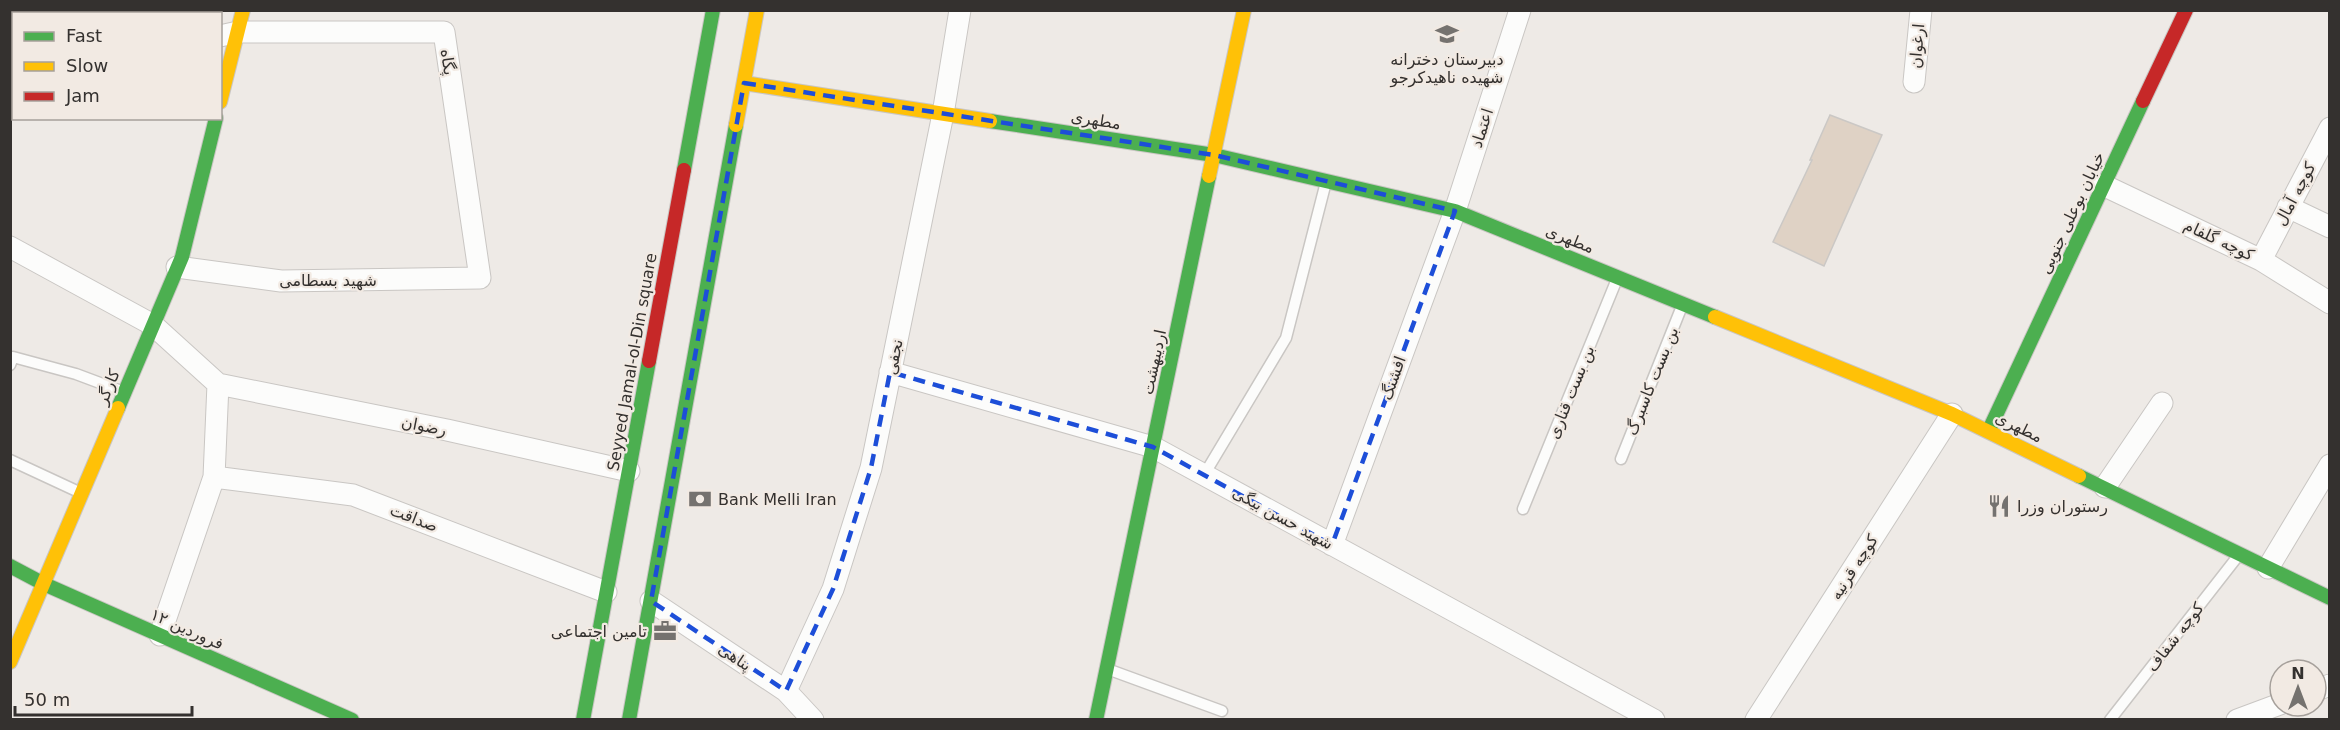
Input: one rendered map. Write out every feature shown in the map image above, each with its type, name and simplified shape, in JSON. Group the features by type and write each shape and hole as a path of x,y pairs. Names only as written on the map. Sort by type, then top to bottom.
{"street":[{"path":"222,87 229,34 243,10"},
{"name":"Seyyed Jamal-ol-Din square","path":"583,720 629,471 657,349 713,10"},
{"path":"629,720 651,601 689,356 757,10"},
{"name":"نجفی","path":"786,691 833,589 871,468 943,114 960,10"},
{"name":"اردیبهشت","path":"1096,720 1244,10"},
{"name":"اعتماد","path":"1455,211 1520,10"},
{"name":"ارغوان","path":"1914,82 1921,10"},
{"name":"خیابان بوعلی جنوبی","path":"1989,430 2186,10"},
{"name":"پگاه","path":"229,34 444,32 480,278"},
{"name":"مطهری","path":"744,83 1214,155 1455,211 1989,430 2330,598"},
{"name":"کارگر","path":"10,662 182,256 216,120"},
{"name":"کوچه آمال","path":"2260,260 2330,128"},
{"name":"کوچه گلفام","path":"2103,186 2260,260 2330,303"},
{"path":"2288,207 2330,227"},
{"name":"افشنگ","path":"1332,545 1455,211"},
{"path":"10,247 153,324 218,384 214,477 160,635"},
{"name":"شهید بسطامی","path":"177,267 281,281 480,278"},
{"name":"شهید حسن بیگی","path":"890,372 1153,447 1654,720"},
{"name":"رضوان","path":"218,384 447,430 629,471"},
{"path":"2105,488 2162,403"},
{"name":"کوچه قرنیه","path":"1756,720 1952,414"},
{"path":"2268,568 2330,465"},
{"name":"صداقت","path":"214,477 353,495 606,592"},
{"name":"۱۲ فروردین","path":"10,567 352,720"},
{"name":"پناهی","path":"651,601 786,691 813,720"},
{"path":"2237,720 2268,708"}],"lane":[{"path":"1204,475 1286,338 1326,181"},
{"name":"بن بست قناری","path":"1523,509 1618,276"},
{"name":"بن بست کاسبرگ","path":"1621,459 1683,303"},
{"path":"12,361 76,374 124,392"},
{"path":"10,460 82,493"},
{"name":"کوچه شفاف","path":"2110,720 2240,554"},
{"path":"1107,669 1222,711"}],"highlighted area":[{"path":"744,83 1214,155 1455,211 1332,545 1153,447 890,372 871,468 833,589 786,691 651,601"}],"building":[{"path":"1830,115 1882,135 1824,266 1773,242 1812,160 1810,160"}],"traffic: fast":[{"path":"684,170 713,10"},
{"path":"1989,430 2143,101"},
{"path":"118,408 182,257 216,120"},
{"path":"990,121 1214,155 1455,211 1715,317"},
{"path":"629,720 736,125"},
{"path":"1096,720 1209,176"},
{"path":"583,720 649,361"},
{"path":"2079,476 2330,598"},
{"path":"10,566 44,584 352,720"}],"traffic: slow":[{"path":"222,94 243,10"},
{"path":"736,125 757,10"},
{"path":"1209,176 1244,10"},
{"path":"744,83 990,121"},
{"path":"1715,317 1952,414 2079,476"},
{"path":"10,662 118,408"}],"traffic: jam":[{"path":"2143,101 2186,10"},
{"path":"649,361 684,170"}],"place":[{"name":"دبیرستان دخترانه شهیده ناهیدکرجو","path":"1447,34"},
{"name":"Bank Melli Iran","path":"700,499"},
{"name":"رستوران وزرا","path":"1999,506"},
{"name":"تامین اجتماعی","path":"665,631"}]}
